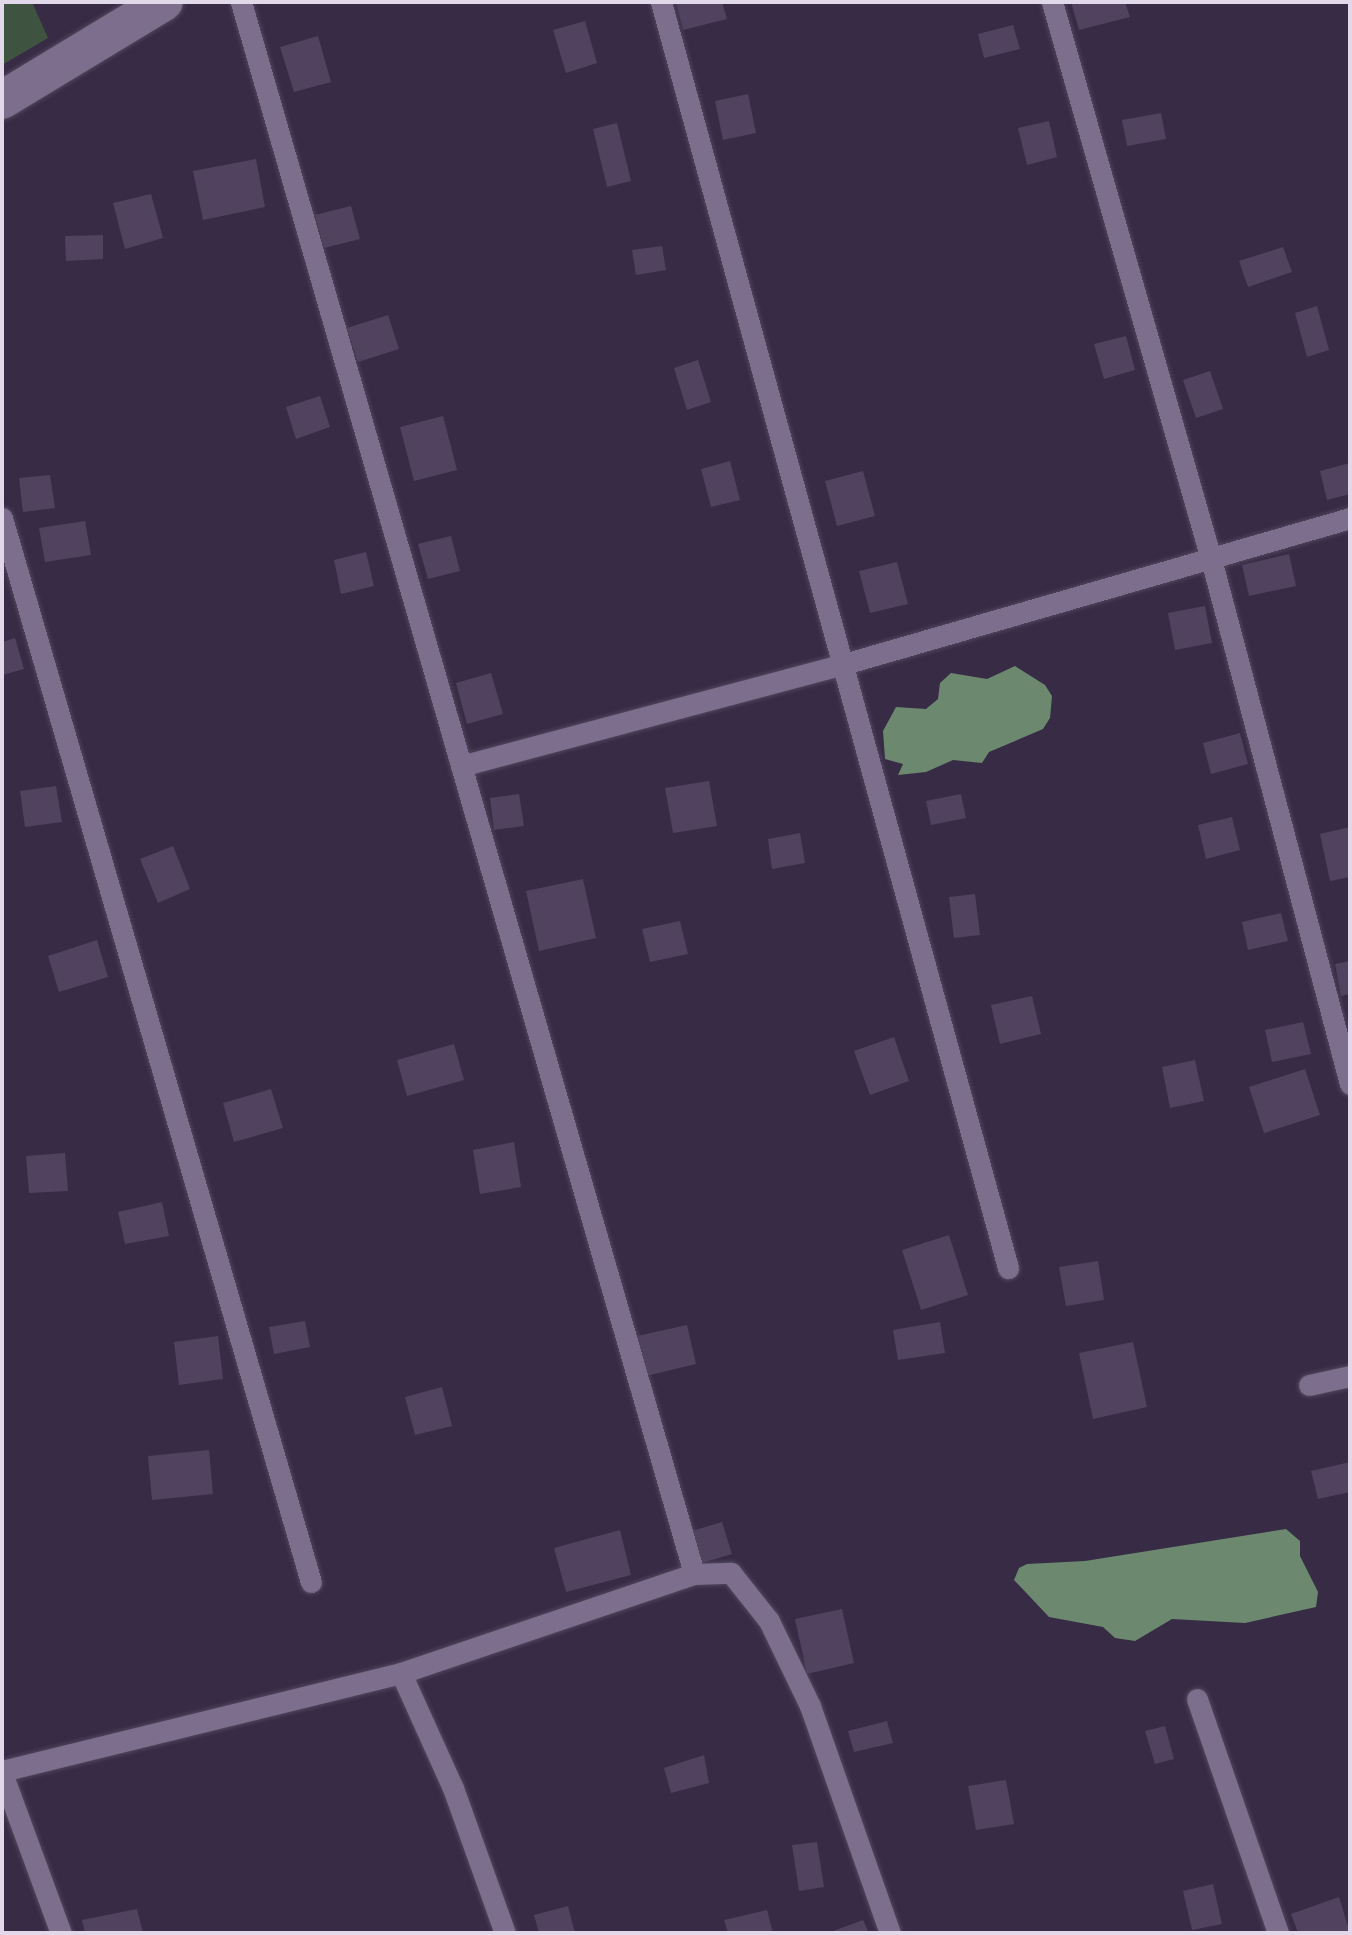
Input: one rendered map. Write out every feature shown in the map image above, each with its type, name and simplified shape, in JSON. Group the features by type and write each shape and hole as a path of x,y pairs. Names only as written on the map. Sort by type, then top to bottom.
{"street":[{"path":"2,100 164,2"}],"lane":[{"path":"241,2 694,1574"},
{"path":"661,2 1008,1268"},
{"path":"1052,2 1211,559 1350,1084"},
{"path":"2,518 311,1582"},
{"path":"461,766 844,664 1350,518"},
{"path":"1309,1385 1350,1376"},
{"path":"61,1933 2,1772 401,1672 694,1574 731,1573 769,1621 810,1706 890,1933"},
{"path":"401,1672 453,1787 505,1933"},
{"path":"1197,1699 1278,1933"}],"shaded area":[{"path":"2,2 32,2 48,38 2,65"},
{"path":"1015,666 1045,685 1052,696 1050,718 1043,729 989,752 982,763 953,760 926,772 898,775 903,764 885,759 883,731 896,707 926,709 938,699 940,683 951,673 987,679"},
{"path":"1286,1529 1300,1541 1300,1556 1318,1592 1316,1607 1245,1623 1172,1619 1135,1641 1115,1638 1103,1627 1049,1617 1014,1580 1019,1568 1027,1564 1085,1561"}],"building":[{"path":"676,2 722,2 727,19 683,30"},
{"path":"1071,2 1125,2 1130,17 1079,30"},
{"path":"585,21 597,63 566,73 553,30"},
{"path":"1013,25 1020,49 984,58 978,34"},
{"path":"318,36 331,82 294,92 280,47"},
{"path":"748,94 756,133 723,140 715,101"},
{"path":"1161,113 1166,139 1127,146 1122,120"},
{"path":"1049,121 1057,157 1027,165 1018,128"},
{"path":"617,123 631,181 607,187 593,129"},
{"path":"256,159 265,207 203,220 193,171"},
{"path":"151,194 163,238 125,249 113,203"},
{"path":"351,206 360,239 324,248 315,215"},
{"path":"103,235 103,259 66,261 65,236"},
{"path":"662,246 666,270 636,275 632,250"},
{"path":"1283,247 1292,272 1248,287 1239,261"},
{"path":"1317,306 1329,350 1307,357 1295,313"},
{"path":"388,315 399,349 358,362 347,328"},
{"path":"1126,336 1135,370 1104,379 1094,344"},
{"path":"698,360 711,402 687,410 674,368"},
{"path":"1210,371 1223,409 1196,418 1183,380"},
{"path":"320,396 330,427 296,439 286,407"},
{"path":"443,416 457,470 414,481 400,427"},
{"path":"730,461 740,500 711,507 701,469"},
{"path":"1350,463 1350,494 1327,500 1320,471"},
{"path":"863,471 875,516 837,526 825,481"},
{"path":"50,475 55,508 23,512 19,478"},
{"path":"85,521 91,555 45,562 39,528"},
{"path":"451,536 460,571 428,579 418,544"},
{"path":"366,552 374,586 341,594 334,560"},
{"path":"1289,554 1296,586 1249,596 1242,565"},
{"path":"897,562 908,604 870,613 859,571"},
{"path":"1205,606 1212,643 1175,650 1168,613"},
{"path":"15,638 24,669 2,675 2,642"},
{"path":"491,673 503,714 467,724 456,683"},
{"path":"1240,733 1248,764 1211,774 1203,743"},
{"path":"709,781 717,826 673,833 665,788"},
{"path":"56,786 62,822 25,827 20,791"},
{"path":"519,794 524,826 494,830 490,798"},
{"path":"961,794 966,818 931,825 926,801"},
{"path":"1232,817 1240,850 1206,859 1198,825"},
{"path":"1350,827 1350,877 1330,881 1320,834"},
{"path":"800,833 805,863 772,869 768,839"},
{"path":"173,846 190,889 158,903 140,859"},
{"path":"583,879 596,938 539,951 526,891"},
{"path":"975,894 980,935 954,938 949,897"},
{"path":"1281,913 1288,941 1248,950 1242,922"},
{"path":"680,921 688,954 650,962 642,929"},
{"path":"97,940 108,977 59,992 48,956"},
{"path":"1350,961 1350,994 1341,996 1335,964"},
{"path":"1032,996 1041,1034 1000,1044 991,1005"},
{"path":"1303,1022 1311,1054 1272,1062 1265,1030"},
{"path":"894,1037 909,1081 870,1095 854,1051"},
{"path":"454,1044 464,1080 407,1096 397,1060"},
{"path":"1195,1060 1204,1101 1170,1108 1162,1067"},
{"path":"1305,1069 1320,1115 1264,1133 1249,1087"},
{"path":"271,1089 283,1128 234,1142 223,1103"},
{"path":"514,1142 521,1187 480,1194 473,1150"},
{"path":"65,1153 68,1191 29,1193 26,1156"},
{"path":"162,1202 169,1236 125,1244 118,1212"},
{"path":"949,1235 968,1295 921,1310 902,1250"},
{"path":"1098,1261 1104,1300 1066,1306 1059,1267"},
{"path":"305,1321 310,1347 274,1354 269,1327"},
{"path":"940,1322 945,1353 898,1360 893,1330"},
{"path":"687,1325 696,1364 646,1376 637,1336"},
{"path":"218,1336 223,1379 179,1385 174,1342"},
{"path":"1133,1342 1147,1407 1093,1419 1079,1353"},
{"path":"442,1387 452,1426 415,1435 405,1397"},
{"path":"209,1450 213,1494 152,1500 148,1456"},
{"path":"1350,1462 1350,1492 1318,1499 1311,1471"},
{"path":"722,1522 732,1554 702,1563 692,1531"},
{"path":"620,1530 631,1575 566,1592 554,1548"},
{"path":"842,1609 854,1663 807,1674 795,1619"},
{"path":"887,1721 893,1743 854,1752 848,1731"},
{"path":"1165,1726 1174,1759 1155,1764 1145,1731"},
{"path":"704,1755 709,1783 671,1793 664,1768"},
{"path":"1006,1780 1014,1824 976,1830 968,1786"},
{"path":"817,1842 824,1887 799,1891 792,1845"},
{"path":"1213,1884 1222,1924 1192,1930 1183,1891"},
{"path":"1339,1897 1350,1933 1298,1933 1291,1914"},
{"path":"568,1906 575,1933 539,1933 534,1915"},
{"path":"137,1909 143,1933 85,1933 82,1920"},
{"path":"767,1910 773,1933 728,1933 724,1920"},
{"path":"863,1920 869,1933 828,1933"}]}
